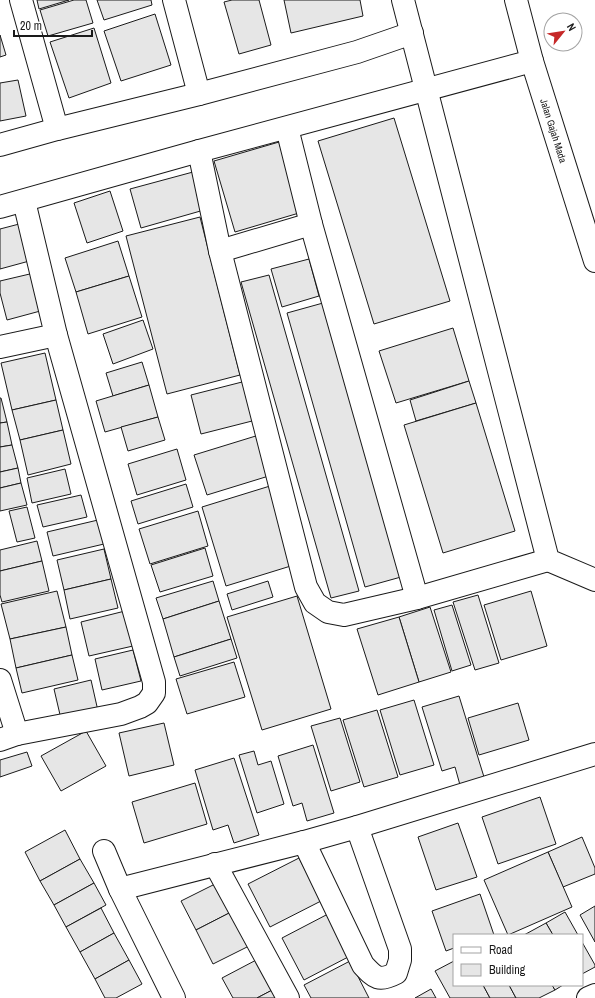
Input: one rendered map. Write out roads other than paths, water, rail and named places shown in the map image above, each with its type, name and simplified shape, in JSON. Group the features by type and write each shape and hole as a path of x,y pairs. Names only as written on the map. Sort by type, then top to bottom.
{"main road":[{"path":"21,0 57,130"},
{"path":"174,0 199,94"},
{"path":"403,0 548,560"},
{"name":"Jalan Gajah Mada","path":"516,0 532,62 595,261"},
{"path":"0,145 357,52 412,33"},
{"path":"0,207 200,151 532,62"},
{"path":"287,128 311,224 417,598"},
{"path":"200,151 220,251 306,587 315,604 328,612 344,615 417,598 548,560 595,580"},
{"path":"0,680 8,737 121,714 148,703 154,693 154,682 56,335 24,201"},
{"path":"220,251 311,224"},
{"path":"0,347 56,335"},
{"path":"120,889 357,827 595,754"},
{"path":"304,842 363,965 371,974 378,978 387,978 396,973 400,960 400,949 357,827"},
{"path":"104,851 120,889 174,998"},
{"path":"215,864 288,998"},
{"path":"588,998 595,995"}]}
